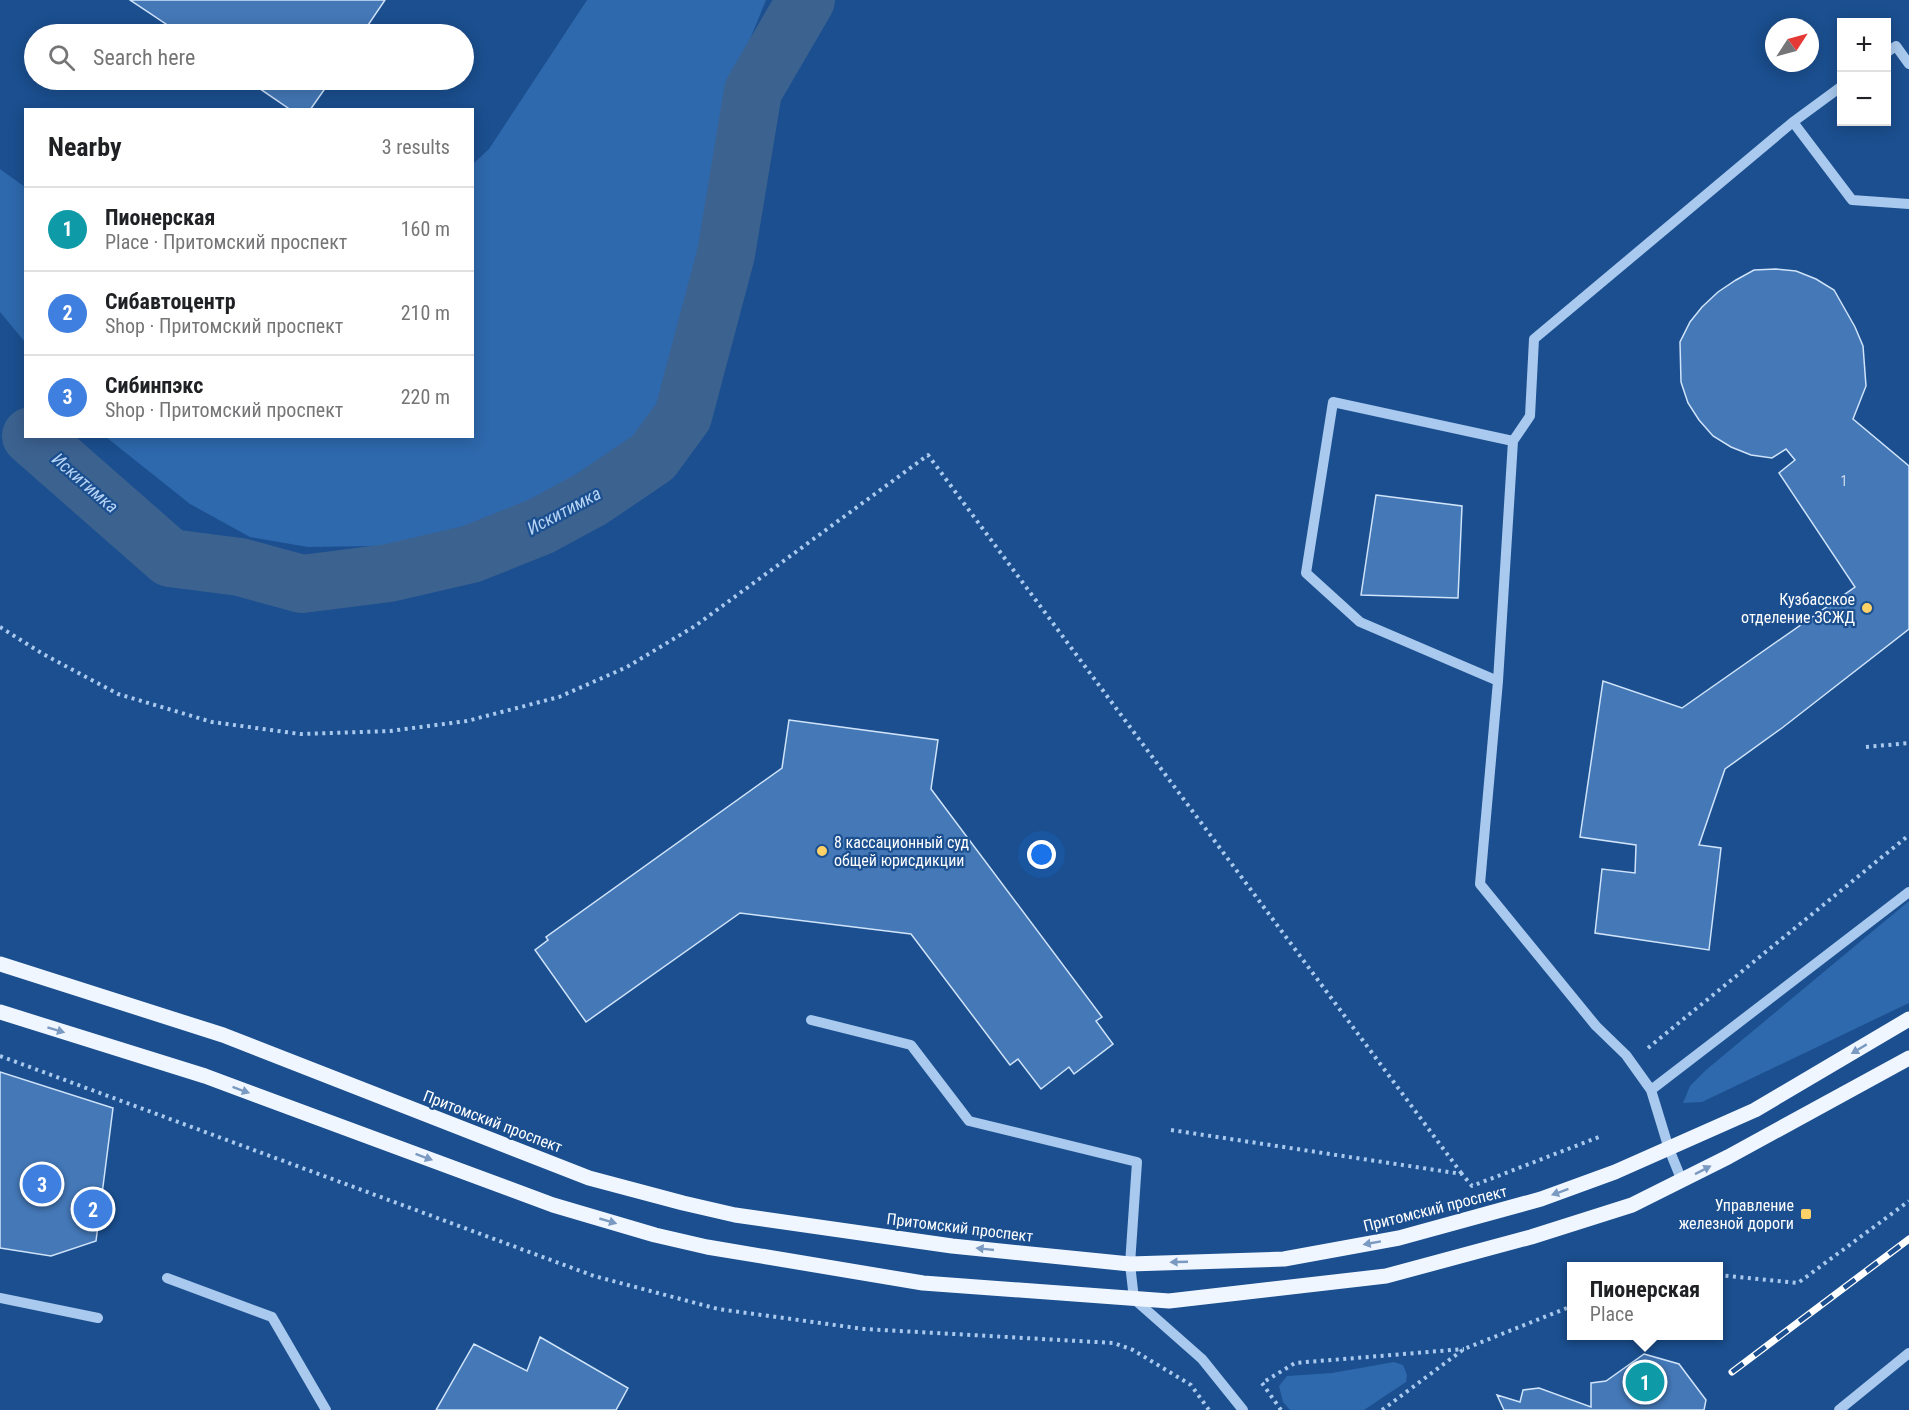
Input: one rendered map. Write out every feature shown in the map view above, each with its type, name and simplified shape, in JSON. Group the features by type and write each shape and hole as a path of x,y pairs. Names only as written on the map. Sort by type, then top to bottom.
{"main road":[{"name":"Притомский проспект","path":"0,964 223,1035 589,1178 683,1203 735,1215 952,1246 1130,1264 1284,1259 1399,1238 1541,1199 1615,1172 1755,1110 1909,1019"},
{"path":"0,1012 205,1076 554,1205 655,1235 707,1247 923,1283 1169,1301 1386,1275 1531,1236 1609,1212 1682,1181 1821,1108 1909,1058"}],"street":[{"path":"1891,50 1896,46 1909,64"},
{"path":"1682,1181 1669,1149 1651,1090 1632,1062 1596,1026 1480,885 1498,681 1513,441 1530,416 1534,339 1793,122 1837,90"},
{"path":"1793,122 1852,200 1909,204"},
{"path":"1498,681 1360,622 1306,573 1333,402 1513,441"},
{"path":"1651,1090 1909,892"},
{"path":"811,1020 911,1045 969,1121 1137,1162 1130,1264 1134,1299 1202,1359 1243,1410"},
{"path":"168,1278 272,1317 326,1410"},
{"path":"0,1298 98,1318"},
{"path":"1839,1410 1909,1353"}],"path":[{"path":"0,627 43,654 118,694 212,722 300,734 390,731 467,721 559,697 627,667 695,626 928,455 1472,1186 1599,1137"},
{"path":"1866,747 1909,743"},
{"path":"1632,1062 1909,835"},
{"path":"0,1056 594,1276 718,1309 864,1329 1114,1343 1133,1350 1191,1385 1209,1410"},
{"path":"1171,1130 1462,1174"},
{"path":"1723,1275 1798,1283 1909,1201"},
{"path":"1382,1410 1464,1348 1567,1308"},
{"path":"1281,1410 1262,1383 1295,1363 1464,1348"}],"shaded area":[{"path":"587,0 766,0 735,76 705,225 695,289 705,360 700,387 653,441 583,491 502,524 379,546 308,547 250,537 190,504 107,438 474,438 474,163 489,149"},
{"path":"0,169 24,186 24,341 0,312"},
{"path":"1909,901 1909,1003 1702,1102 1683,1103 1690,1086 1706,1070"},
{"path":"1394,1362 1403,1365 1407,1375 1406,1382 1364,1410 1290,1410 1283,1402 1279,1386 1287,1376 1332,1373"}],"building":[{"path":"130,0 385,0 369,24 166,24"},
{"path":"262,90 324,90 311,108 288,108"},
{"name":"Кузбасское отделение ЗСЖД","path":"1754,270 1796,271 1834,290 1863,346 1866,386 1853,419 1909,466 1909,629 1782,728 1725,769 1699,845 1721,848 1709,950 1595,933 1602,869 1635,873 1636,845 1580,837 1603,681 1682,708 1855,587 1779,473 1795,460 1786,449 1772,458 1751,455 1713,436 1688,403 1681,382 1680,342 1690,322 1702,307 1718,292"},
{"path":"1376,495 1462,506 1458,598 1361,595"},
{"name":"8 кассационный суд общей юрисдикции","path":"789,720 938,740 931,789 1102,1017 1096,1021 1113,1044 1074,1074 1069,1067 1041,1089 1018,1059 1010,1065 911,934 740,913 586,1022 535,950 548,940 546,937 782,768"},
{"path":"0,1072 113,1108 96,1241 51,1256 0,1248"},
{"path":"540,1337 628,1388 616,1410 436,1410 474,1344 527,1371"},
{"path":"1644,1354 1679,1364 1706,1400 1704,1410 1504,1410 1497,1395 1520,1402 1523,1390 1539,1388 1591,1407 1591,1383 1606,1381"}],"waterway":[{"name":"Искитимка","path":"33,438 170,558 240,567 302,584 389,573 471,554 541,526 591,499 653,457 683,416 726,254 753,91 806,0"}],"railway":[{"path":"1732,1372 1909,1239"}],"place":[{"name":"Кузбасское отделение ЗСЖД","path":"1867,608"},
{"name":"8 кассационный суд общей юрисдикции","path":"822,851"},
{"name":"Сибинпэкс","path":"42,1184"},
{"name":"Сибавтоцентр","path":"93,1209"},
{"name":"Управление железной дороги","path":"1806,1214"},
{"name":"Пионерская","path":"1645,1382"}]}
